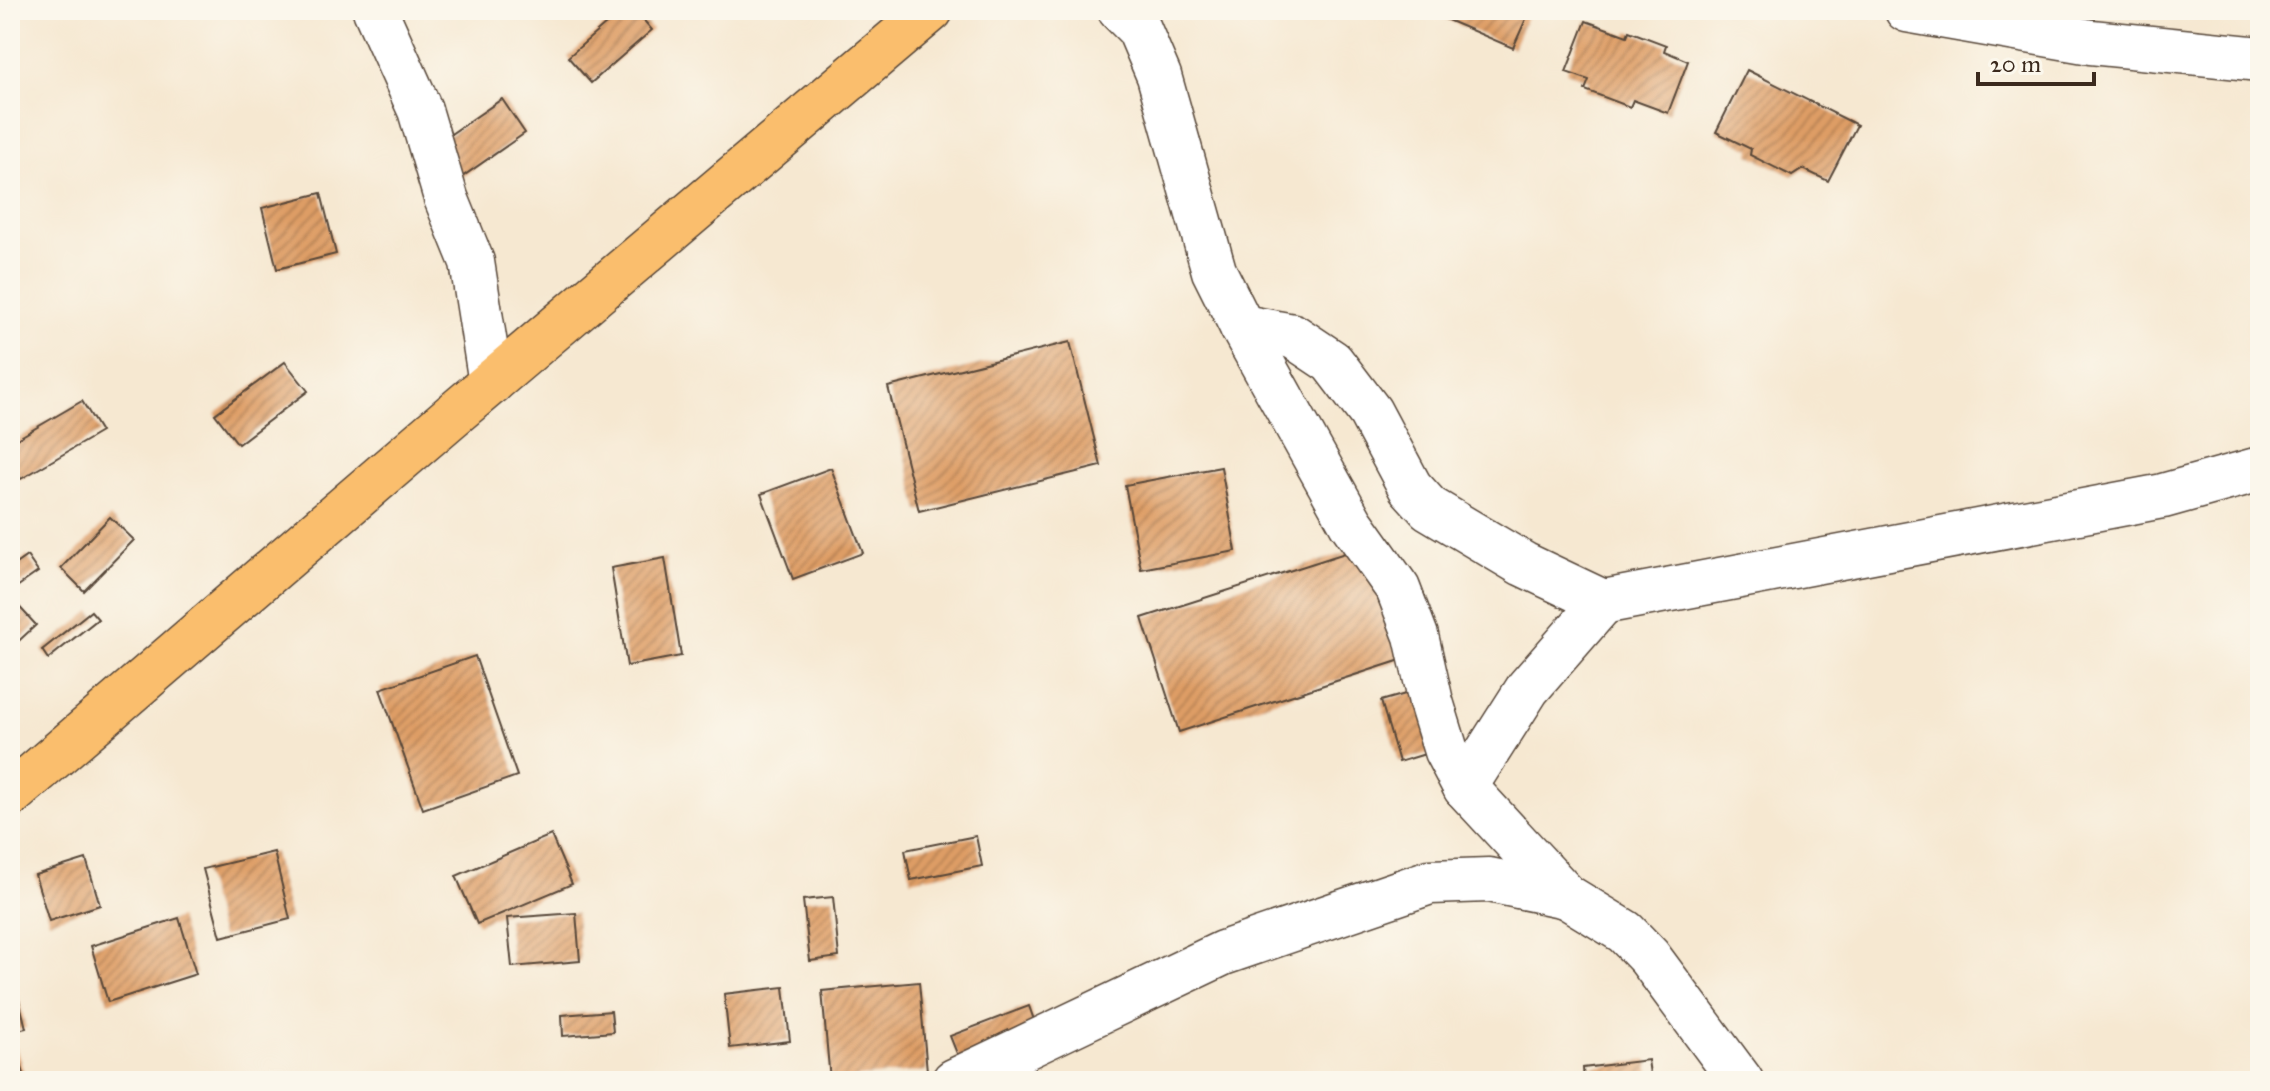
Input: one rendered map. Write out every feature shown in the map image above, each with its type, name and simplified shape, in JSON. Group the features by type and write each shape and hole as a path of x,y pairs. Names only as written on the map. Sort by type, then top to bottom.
{"main road":[{"path":"10,795 931,10"}],"street":[{"path":"375,10 420,110 446,198 472,262 491,383"},
{"path":"1120,10 1139,29 1159,76 1214,271 1351,523 1398,589 1416,636 1446,751 1465,787 1566,896 1625,932 1649,957 1741,1081"},
{"path":"1907,10 2093,26 2260,59"},
{"path":"1242,327 1293,336 1332,362 1370,412 1410,487 1429,508 1523,564 1603,602 2163,496 2260,469"},
{"path":"1465,787 1528,688 1603,602"},
{"path":"954,1081 1223,953 1430,882 1489,880 1566,896"}],"building":[{"path":"622,10 635,10 652,30 591,83 568,57"},
{"path":"1424,10 1530,10 1513,48"},
{"path":"1586,21 1627,36 1629,31 1666,45 1664,51 1688,61 1668,113 1633,100 1630,107 1585,90 1589,80 1566,72"},
{"path":"1747,70 1857,125 1828,181 1803,169 1792,176 1750,155 1751,149 1716,132"},
{"path":"502,99 525,133 459,179 435,145"},
{"path":"321,193 336,254 277,269 262,208"},
{"path":"1070,342 1101,466 919,511 888,387"},
{"path":"285,362 308,391 238,444 215,414"},
{"path":"82,401 101,432 21,479 10,460 10,443"},
{"path":"1221,467 1236,551 1141,569 1125,485"},
{"path":"831,468 863,553 793,579 761,494"},
{"path":"110,517 134,540 84,591 61,568"},
{"path":"1370,545 1407,658 1179,732 1142,618"},
{"path":"27,556 38,572 14,589 10,584 10,568"},
{"path":"665,558 681,656 627,666 611,568"},
{"path":"13,600 36,625 10,649 10,603"},
{"path":"91,611 98,619 48,659 42,650"},
{"path":"475,656 517,776 423,809 380,689"},
{"path":"1416,691 1435,751 1399,762 1381,701"},
{"path":"551,835 572,884 477,924 456,876"},
{"path":"976,836 982,866 911,880 905,850"},
{"path":"274,852 290,919 221,937 203,869"},
{"path":"86,859 100,905 49,921 35,875"},
{"path":"833,897 839,957 810,961 803,900"},
{"path":"576,913 580,961 512,967 507,918"},
{"path":"179,918 196,974 108,1002 91,946"},
{"path":"13,976 26,1028 10,1032 10,977"},
{"path":"919,982 927,1071 830,1080 822,991"},
{"path":"784,987 790,1041 730,1048 724,994"},
{"path":"1029,1006 1038,1031 960,1061 950,1036"},
{"path":"611,1011 613,1032 563,1036 562,1015"},
{"path":"15,1045 24,1074 10,1078 10,1047"},
{"path":"1648,1060 1651,1081 1584,1081 1583,1068"}]}
